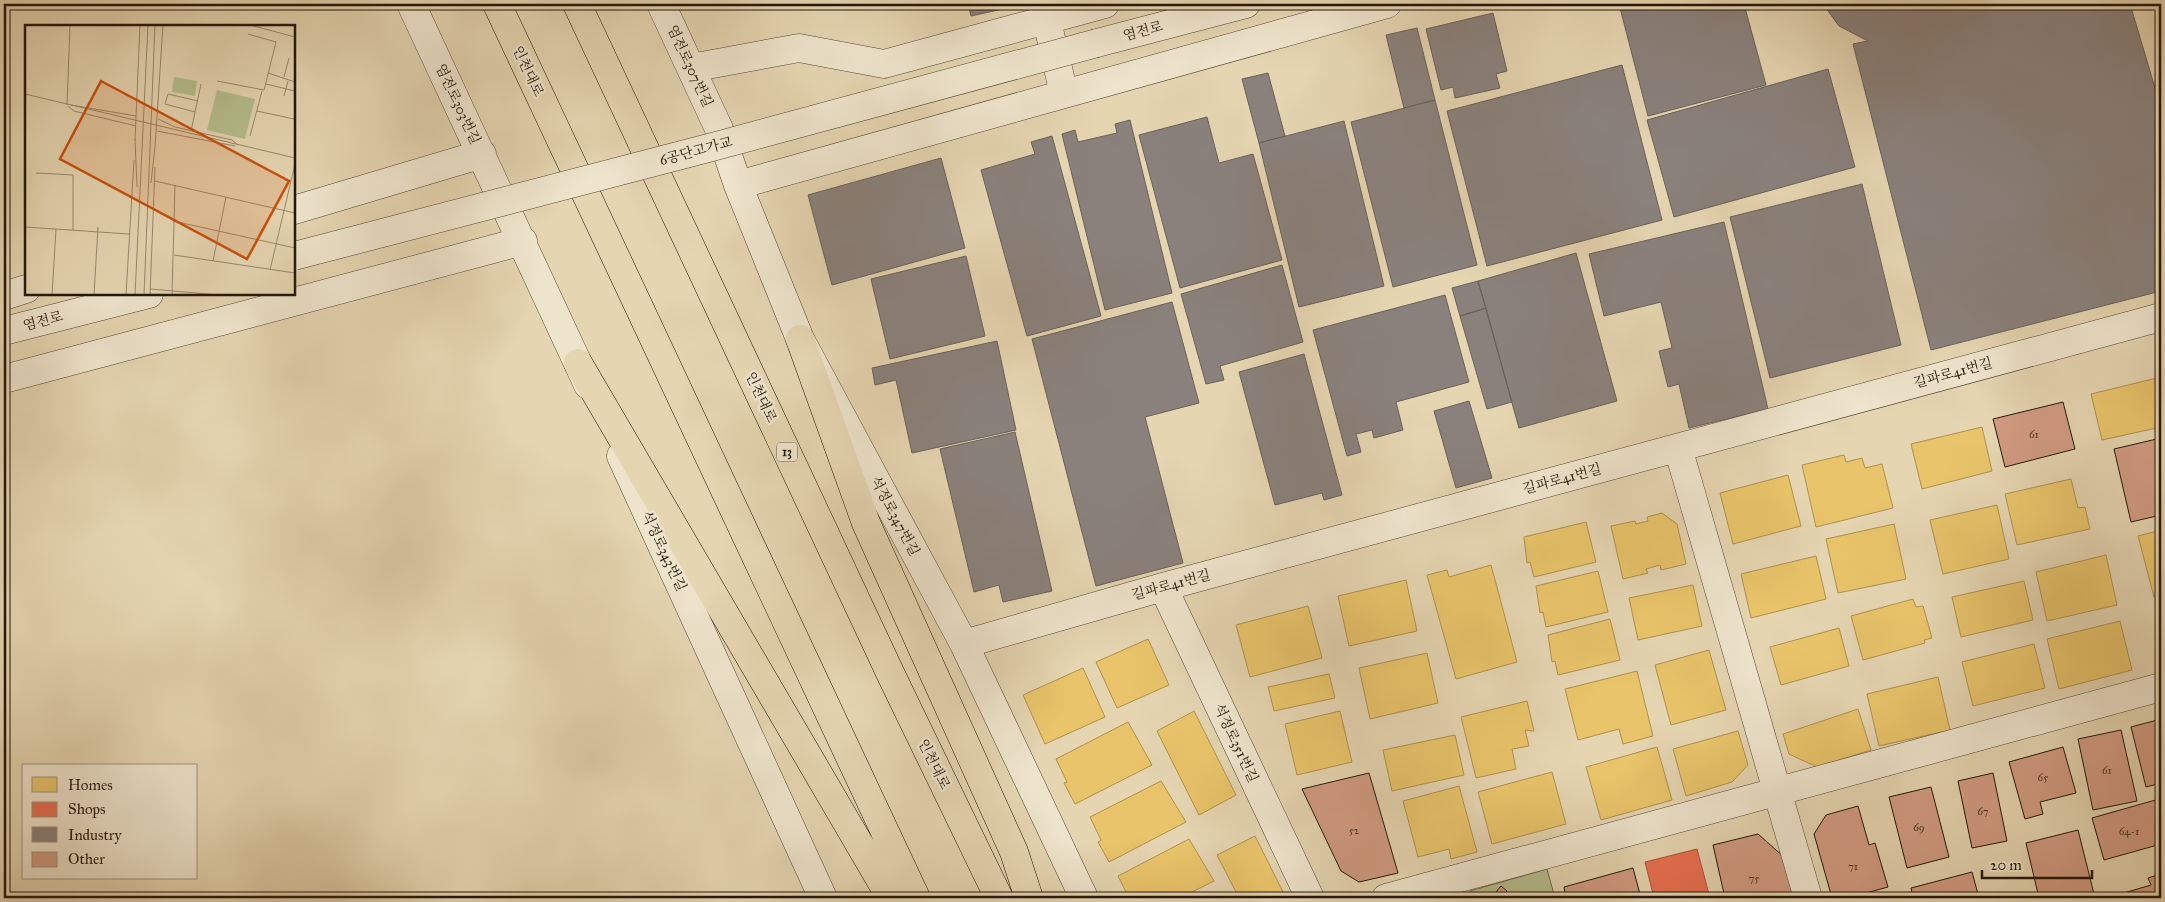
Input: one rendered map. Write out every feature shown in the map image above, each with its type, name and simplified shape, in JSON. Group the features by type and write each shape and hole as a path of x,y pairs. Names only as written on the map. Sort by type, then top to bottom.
{"highway":[{"name":"인천대로","path":"497,4 916,898"},
{"name":"인천대로","path":"577,4 893,679 999,898"},
{"path":"800,339 866,523 1014,852 1029,898"},
{"path":"578,363 891,898"}],"street":[{"name":"염전로303번길","path":"411,4 506,204"},
{"name":"염전로307번길","path":"661,4 719,129"},
{"path":"691,68 799,48 884,64 1045,12 1105,4"},
{"name":"염전로","path":"1097,43 1246,4"},
{"path":"738,185 1387,4"},
{"path":"1045,12 1064,94"},
{"name":"6공단고가교","path":"295,256 716,146 1097,43"},
{"name":"석정로347번길","path":"719,129 738,185 800,339 964,644 1084,898"},
{"path":"295,210 482,154"},
{"name":"석정로343번길","path":"506,204 823,898"},
{"path":"4,379 523,241"},
{"path":"4,296 25,289"},
{"name":"염전로","path":"4,331 145,295"},
{"name":"길파로41번길","path":"964,644 1162,587 2161,317"},
{"path":"1678,448 1808,898"},
{"name":"석정로351번길","path":"1162,587 1310,898"},
{"path":"1386,898 2161,687"}],"green space":[{"path":"1547,869 1555,898 1472,898 1470,891"}],"building: Homes":[{"path":"2161,377 2161,427 2102,440 2091,394"},
{"path":"1982,427 1992,471 1922,489 1911,444"},
{"path":"1844,455 1846,462 1862,458 1865,468 1882,464 1893,508 1816,527 1802,465"},
{"path":"1788,475 1801,526 1733,544 1720,493"},
{"path":"2071,479 2078,508 2085,507 2090,529 2017,545 2005,494"},
{"path":"1997,505 2009,559 1943,574 1930,520"},
{"path":"1662,513 1677,524 1686,564 1661,570 1660,565 1646,569 1648,573 1623,579 1611,526 1635,521 1636,524 1648,521 1647,517"},
{"path":"1586,522 1596,562 1534,577 1530,562 1527,563 1524,537"},
{"path":"1894,524 1906,579 1838,593 1826,539"},
{"path":"2161,530 2161,596 2154,597 2138,536"},
{"path":"2106,555 2117,605 2047,621 2036,572"},
{"path":"1816,556 1826,599 1751,618 1741,574"},
{"path":"1491,565 1517,662 1456,679 1427,575 1447,570 1449,577"},
{"path":"1598,571 1608,612 1546,627 1543,612 1540,613 1536,586"},
{"path":"1406,580 1417,631 1349,646 1338,596"},
{"path":"2024,581 2033,620 1961,637 1952,597"},
{"path":"1693,585 1702,626 1638,640 1629,598"},
{"path":"1913,599 1916,607 1923,606 1932,638 1924,640 1925,643 1863,660 1851,616"},
{"path":"1308,606 1322,658 1250,677 1236,625"},
{"path":"2161,616 2161,639 2156,617"},
{"path":"1610,619 1620,660 1558,675 1555,661 1552,662 1548,635"},
{"path":"2120,621 2132,670 2059,689 2047,639"},
{"path":"1839,628 1849,666 1781,685 1770,647"},
{"path":"1148,639 1169,685 1117,708 1096,662"},
{"path":"2034,644 2045,688 1973,706 1962,662"},
{"path":"1709,650 1726,710 1671,725 1655,665"},
{"path":"1427,653 1438,703 1370,719 1359,668"},
{"path":"1083,668 1105,717 1045,744 1023,695"},
{"path":"1637,671 1653,736 1623,744 1619,729 1578,740 1565,689"},
{"path":"1329,674 1335,698 1274,711 1268,687"},
{"path":"1938,677 1950,730 1879,746 1867,694"},
{"path":"1527,701 1534,731 1525,730 1529,746 1512,749 1516,769 1476,778 1461,717"},
{"path":"1858,709 1871,750 1817,767 1789,754 1783,734"},
{"path":"1194,711 1236,795 1199,815 1157,731"},
{"path":"1340,711 1352,762 1297,775 1285,724"},
{"path":"1128,722 1152,765 1075,804 1064,783 1067,782 1056,759"},
{"path":"1738,731 1748,765 1732,782 1686,796 1673,749"},
{"path":"1455,735 1464,775 1392,791 1383,750"},
{"path":"1657,747 1672,800 1601,820 1586,767"},
{"path":"1552,772 1566,824 1492,844 1478,792"},
{"path":"1161,781 1186,822 1109,862 1098,842 1101,840 1090,817"},
{"path":"1459,786 1477,852 1451,859 1449,849 1418,857 1403,801"},
{"path":"1255,836 1286,898 1239,898 1217,855"},
{"path":"1189,839 1214,881 1180,898 1129,898 1118,876"},
{"path":"1220,892 1224,898 1208,898"}],"building: Shops":[{"path":"1697,849 1710,898 1654,898 1645,862"}],"building: Industry":[{"path":"968,4 1021,4 1021,5 971,16"},
{"path":"1619,4 1744,4 1766,85 1648,116"},
{"path":"1823,4 2130,4 2161,108 2161,291 1931,350 1853,44 1868,41 1839,26"},
{"path":"1493,13 1507,71 1496,74 1500,88 1455,98 1453,87 1441,90 1426,29"},
{"path":"1417,28 1435,100 1404,108 1386,35"},
{"path":"1622,65 1662,220 1487,266 1447,111"},
{"path":"1828,69 1855,167 1674,217 1647,120"},
{"path":"1268,73 1285,136 1259,143 1242,79"},
{"path":"1435,100 1477,265 1393,287 1351,122"},
{"path":"1207,117 1219,163 1253,154 1282,260 1180,288 1139,135"},
{"path":"1130,120 1172,293 1105,310 1062,134 1075,130 1078,142 1117,133 1115,124"},
{"path":"1344,121 1384,286 1299,307 1259,143"},
{"path":"1052,136 1101,316 1027,336 981,170 1035,154 1031,142"},
{"path":"941,158 965,248 832,285 808,195"},
{"path":"1862,184 1901,345 1770,378 1730,217"},
{"path":"1724,222 1768,409 1689,428 1679,384 1668,387 1659,351 1672,348 1661,302 1604,316 1589,254"},
{"path":"1576,253 1617,401 1519,428 1478,281"},
{"path":"966,256 985,336 890,359 871,279"},
{"path":"1282,265 1303,342 1220,366 1224,380 1206,384 1181,294"},
{"path":"1478,281 1486,308 1460,316 1452,288"},
{"path":"1445,295 1469,382 1396,402 1403,430 1374,438 1372,430 1356,434 1361,452 1347,456 1313,330"},
{"path":"1172,302 1199,403 1145,417 1183,563 1096,586 1032,339"},
{"path":"1486,308 1512,402 1487,409 1460,316"},
{"path":"997,341 1016,430 912,453 896,380 875,385 872,368"},
{"path":"1304,354 1342,495 1324,500 1322,493 1275,505 1239,372"},
{"path":"1469,401 1492,478 1456,488 1434,411"},
{"path":"1015,432 1052,591 1003,602 999,585 974,592 940,449"}],"building: Other":[{"path":"2063,402 2075,449 2005,467 1993,419"},
{"path":"2161,438 2161,515 2131,522 2114,449"},
{"path":"2161,719 2161,783 2146,787 2131,727"},
{"path":"2121,730 2137,801 2093,810 2078,739"},
{"path":"2063,747 2076,793 2040,802 2043,814 2025,819 2009,762"},
{"path":"1369,773 1398,873 1359,882 1341,871 1302,789"},
{"path":"1993,773 2007,841 1972,848 1958,781"},
{"path":"1931,787 1949,857 1907,868 1889,797"},
{"path":"2159,799 2161,808 2161,844 2104,860 2092,818"},
{"path":"1858,806 1869,845 1875,843 1888,887 1848,898 1832,898 1814,834 1826,815"},
{"path":"2078,830 2095,898 2039,898 2026,843"},
{"path":"1758,834 1784,857 1793,898 1725,898 1713,845"},
{"path":"1633,868 1641,898 1566,898 1564,887"},
{"path":"1972,872 1979,898 1913,898 1911,888"},
{"path":"2161,874 2161,898 2126,898 2124,893 2151,885 2148,878"},
{"path":"1501,886 1507,891 1503,896 1496,892"}]}
